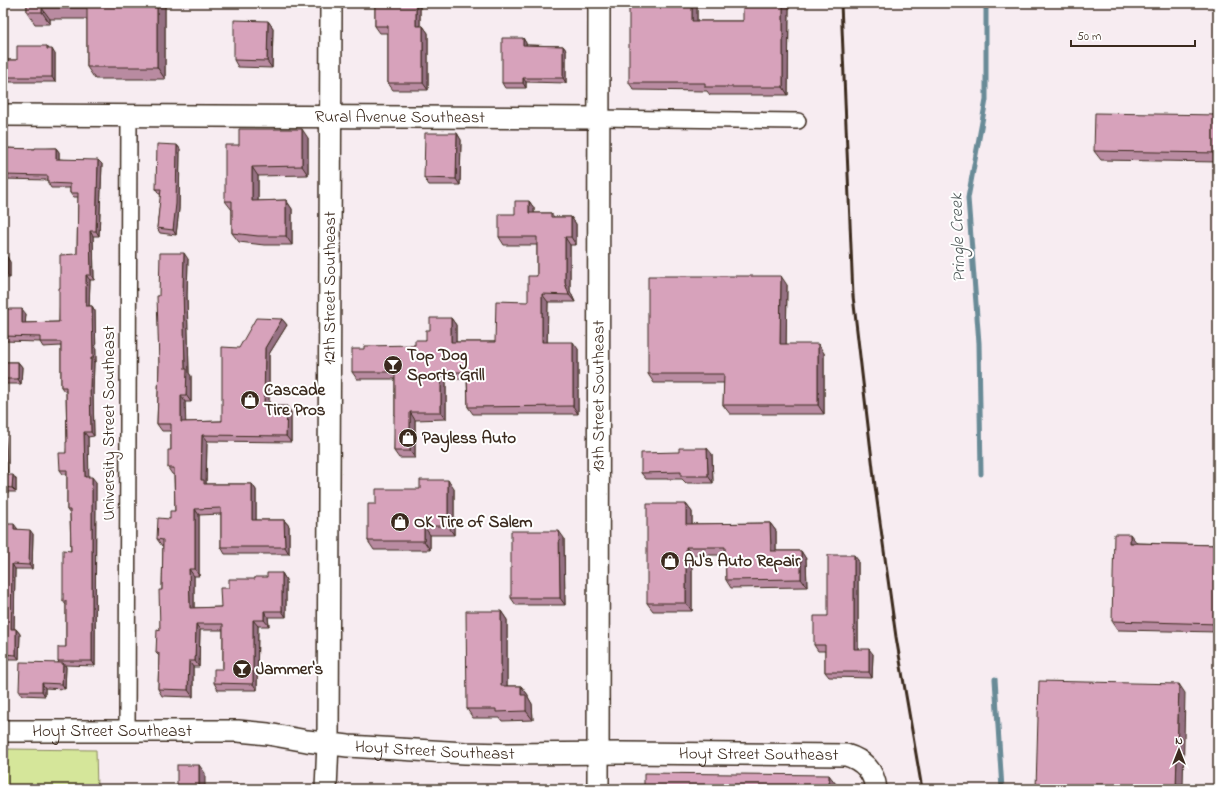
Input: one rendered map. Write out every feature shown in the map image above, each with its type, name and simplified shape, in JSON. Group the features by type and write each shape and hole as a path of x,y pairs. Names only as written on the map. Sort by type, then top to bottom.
{"main road":[{"name":"12th Street Southeast","path":"326,789 328,743 331,117 330,3"},
{"name":"13th Street Southeast","path":"598,789 599,3"},
{"name":"Rural Avenue Southeast","path":"3,115 598,118"},
{"name":"Hoyt Street Southeast","path":"3,731 238,731 328,743 413,750 507,754 833,754 857,758 870,772 876,789"}],"street":[{"name":"University Street Southeast","path":"127,732 129,116"},
{"name":"Rural Avenue Southeast","path":"598,118 798,121"}],"green space":[{"path":"3,749 96,750 97,789 3,789"}],"building":[{"path":"27,3 157,3 157,67 87,67 87,8 42,8 42,12 27,12"},
{"path":"375,3 416,3 416,26 423,26 423,83 388,83 388,26 375,26"},
{"path":"629,3 692,3 692,21 743,21 743,3 783,3 783,87 705,87 705,83 629,83"},
{"path":"234,20 268,21 267,61 234,60"},
{"path":"502,38 523,38 523,45 563,46 563,78 523,78 523,83 502,83"},
{"path":"17,46 47,46 47,49 52,49 52,77 3,77 3,60 17,60"},
{"path":"1095,113 1218,115 1218,153 1094,151"},
{"path":"239,129 302,129 302,166 252,167 252,201 286,200 286,236 258,236 232,233 232,201 225,201 225,145 239,145"},
{"path":"425,133 457,133 456,179 424,178"},
{"path":"157,144 177,145 176,204 173,230 157,228 161,189 156,189"},
{"path":"3,148 56,148 56,159 98,160 96,231 90,231 91,275 86,275 86,306 92,306 93,358 91,358 90,387 91,432 84,432 85,477 92,477 92,661 58,661 58,647 66,647 66,601 63,601 63,550 71,551 70,510 67,510 67,470 60,470 59,453 66,453 67,442 66,387 61,387 61,342 40,342 40,337 3,336 3,309 22,309 22,323 59,322 60,255 77,254 78,193 70,193 70,184 48,183 48,176 3,175"},
{"path":"515,201 529,201 529,213 551,213 551,217 571,217 571,237 565,237 565,283 569,295 542,294 542,342 573,342 573,406 468,407 467,372 441,372 441,412 410,412 410,451 394,451 395,372 352,372 352,349 364,349 364,346 415,345 415,340 426,340 426,330 430,330 430,318 451,318 451,342 495,342 496,301 528,302 528,276 537,276 537,237 499,237 499,214 515,214"},
{"path":"160,253 184,253 183,288 185,369 187,369 186,395 181,395 181,422 222,421 222,347 239,348 256,318 282,319 265,348 264,406 287,406 286,436 202,435 201,480 204,480 204,484 252,484 252,520 284,520 285,547 221,547 221,508 195,509 195,569 189,569 190,608 221,607 220,588 229,588 229,579 255,579 255,577 267,577 267,573 282,573 282,611 264,611 264,620 253,620 253,684 214,683 214,669 223,669 223,624 196,624 195,661 189,661 188,690 158,689 159,653 156,653 157,629 160,630 159,590 162,590 163,540 157,539 158,518 170,519 170,511 175,511 174,468 168,468 168,450 171,450 171,424 157,424 159,365 157,296 159,296"},
{"path":"3,257 7,257 7,274 3,274"},
{"path":"648,276 781,276 780,344 818,344 818,405 723,405 724,374 648,374"},
{"path":"3,362 18,362 18,379 3,379"},
{"path":"3,443 5,475 13,475 12,488 3,487"},
{"path":"679,448 707,448 708,476 681,476 681,472 641,473 641,453 679,452"},
{"path":"420,480 448,480 448,526 424,526 424,541 368,541 368,504 376,504 376,489 420,489"},
{"path":"647,504 686,504 686,524 770,523 771,551 801,551 801,579 726,580 725,547 686,547 686,603 647,603"},
{"path":"3,524 14,524 14,529 30,530 29,565 12,564 11,629 16,629 16,655 3,654"},
{"path":"511,531 559,531 560,598 511,598"},
{"path":"1114,534 1130,534 1130,543 1218,545 1218,624 1112,621"},
{"path":"828,555 854,555 854,649 869,649 869,672 825,672 825,645 814,645 814,616 828,616"},
{"path":"466,611 501,611 501,686 521,686 521,695 526,695 526,711 496,712 496,709 467,709"},
{"path":"20,662 63,663 62,684 42,683 42,691 19,691"},
{"path":"1039,681 1179,684 1176,789 1036,789"},
{"path":"177,765 199,765 199,789 177,789"},
{"path":"644,773 829,775 829,789 644,789"},
{"path":"236,785 259,786 259,789 236,789"}],"waterway":[{"name":"Pringle Creek","path":"981,474 979,343 968,198 986,100 986,3"},
{"name":"Pringle Creek","path":"995,679 1002,789"}],"railway":[{"path":"841,3 853,296 875,486 896,637 922,789"}],"place":[{"name":"Top Dog Sports Grill","path":"393,365"},
{"name":"Cascade Tire Pros","path":"250,400"},
{"name":"Payless Auto","path":"408,438"},
{"name":"OK Tire of Salem","path":"400,522"},
{"name":"AJ's Auto Repair","path":"670,561"},
{"name":"Jammer's","path":"242,669"}]}
